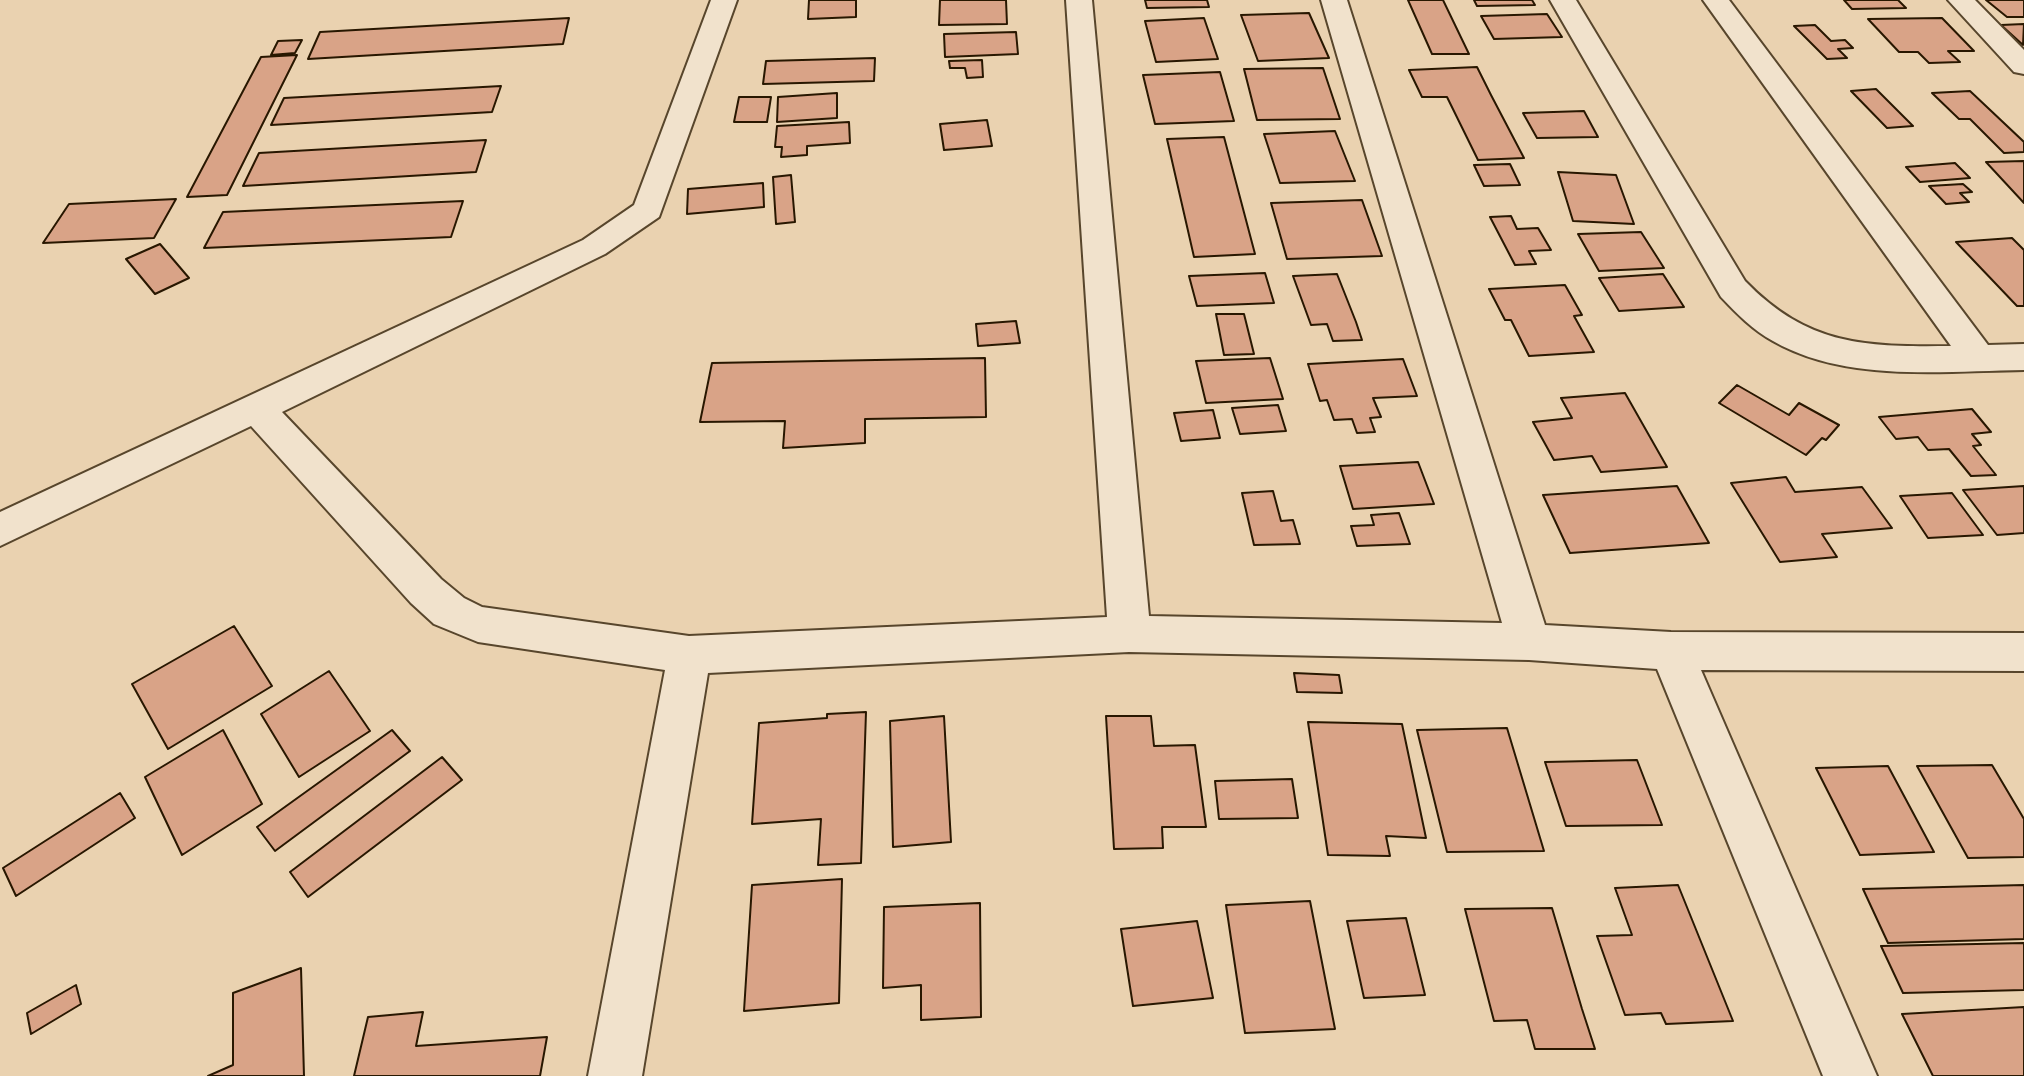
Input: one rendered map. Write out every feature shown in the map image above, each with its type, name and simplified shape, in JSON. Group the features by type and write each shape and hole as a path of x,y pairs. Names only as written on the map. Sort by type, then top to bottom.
{"street":[{"path":"0,530 594,247 648,210 724,0"},
{"path":"1079,0 1129,634"},
{"path":"1334,0 1529,642"},
{"path":"1563,0 1733,289 1756,314 1790,336 1829,350 1870,355 2024,357"},
{"path":"1716,0 1978,357"},
{"path":"1961,0 2024,66"},
{"path":"257,409 426,591 449,611 478,624 689,655 1129,634 1529,642 1671,651 2024,652"},
{"path":"1671,651 1850,1076"},
{"path":"615,1076 689,655"}],"building":[{"path":"809,0 856,0 856,17 808,19"},
{"path":"940,0 1006,0 1007,24 939,25"},
{"path":"1145,0 1207,0 1209,7 1147,8"},
{"path":"1408,0 1443,0 1469,54 1432,54"},
{"path":"1474,0 1532,0 1535,5 1477,6"},
{"path":"1844,0 1898,0 1906,8 1852,9"},
{"path":"1986,0 2024,0 2024,17 2007,17"},
{"path":"1309,13 1329,58 1258,61 1241,15"},
{"path":"1547,14 1562,37 1494,39 1481,16"},
{"path":"569,18 563,44 308,59 320,32"},
{"path":"1204,18 1218,59 1156,62 1145,21"},
{"path":"1942,18 1974,51 1948,51 1960,62 1929,63 1918,52 1899,52 1868,19"},
{"path":"2024,24 2023,45 2001,25"},
{"path":"1815,25 1831,41 1845,40 1853,48 1838,49 1847,58 1827,59 1794,26"},
{"path":"1016,32 1018,54 945,57 944,34"},
{"path":"302,40 295,53 271,55 278,41"},
{"path":"297,55 227,195 187,197 261,57"},
{"path":"875,58 874,81 763,84 766,61"},
{"path":"982,60 983,77 967,78 965,68 950,68 949,61"},
{"path":"1477,67 1524,158 1478,160 1447,97 1422,97 1409,70"},
{"path":"1323,68 1340,119 1257,120 1244,69"},
{"path":"1220,72 1234,121 1155,124 1143,75"},
{"path":"501,86 492,112 271,125 284,98"},
{"path":"1876,89 1913,126 1887,128 1851,91"},
{"path":"1970,91 2024,142 2024,152 2004,153 1970,119 1959,119 1932,93"},
{"path":"837,93 837,118 777,122 778,97"},
{"path":"739,97 771,97 767,122 734,122"},
{"path":"1584,111 1598,137 1537,138 1523,113"},
{"path":"987,120 992,146 944,150 940,124"},
{"path":"849,122 850,143 807,146 807,155 781,157 782,147 775,147 777,126"},
{"path":"1335,131 1355,181 1280,183 1264,134"},
{"path":"1224,137 1255,254 1194,257 1167,139"},
{"path":"486,140 476,172 243,186 259,153"},
{"path":"2024,161 2024,203 1986,162"},
{"path":"1955,163 1970,178 1920,182 1906,167"},
{"path":"1510,164 1520,185 1484,186 1474,165"},
{"path":"1558,172 1616,175 1634,224 1573,221"},
{"path":"791,175 795,222 776,224 773,177"},
{"path":"763,183 764,207 687,214 688,189"},
{"path":"1963,184 1972,192 1960,193 1969,202 1946,204 1929,186"},
{"path":"176,199 154,238 43,243 69,204"},
{"path":"1362,200 1382,256 1287,259 1271,203"},
{"path":"463,201 451,237 204,248 223,212"},
{"path":"1511,216 1517,229 1538,228 1551,250 1529,251 1536,264 1515,265 1490,217"},
{"path":"1641,232 1664,268 1599,271 1578,234"},
{"path":"2012,238 2024,250 2024,306 2017,306 1956,242"},
{"path":"160,244 189,278 155,294 126,259"},
{"path":"1265,273 1274,303 1197,306 1189,276"},
{"path":"1337,274 1362,340 1333,341 1327,324 1311,325 1293,276"},
{"path":"1663,274 1684,307 1619,311 1599,278"},
{"path":"1565,285 1582,315 1574,316 1594,352 1529,356 1511,320 1505,320 1489,289"},
{"path":"1216,314 1244,314 1254,354 1224,355"},
{"path":"1016,321 1020,343 978,346 976,324"},
{"path":"985,358 986,417 865,419 865,443 783,448 785,421 700,422 712,363"},
{"path":"1270,358 1283,399 1206,403 1196,361"},
{"path":"1403,359 1417,396 1373,398 1381,417 1370,418 1375,432 1357,433 1352,419 1334,420 1327,400 1320,401 1308,364"},
{"path":"1737,385 1789,415 1799,403 1839,425 1806,455 1719,403"},
{"path":"1625,393 1667,467 1601,472 1592,456 1554,460 1533,422 1572,418 1561,398"},
{"path":"1278,405 1286,431 1240,434 1232,408"},
{"path":"1972,409 1991,432 1972,434 1981,445 1973,446 1996,475 1971,476 1949,449 1928,450 1918,437 1896,439 1879,417"},
{"path":"1213,410 1220,438 1181,441 1174,413"},
{"path":"1418,462 1434,504 1353,509 1340,466"},
{"path":"1786,477 1795,492 1862,487 1892,528 1822,534 1837,557 1780,562 1731,483"},
{"path":"1677,486 1709,543 1570,553 1543,495"},
{"path":"2024,486 2024,533 1997,535 1963,490"},
{"path":"1273,491 1281,521 1293,520 1300,544 1254,545 1242,493"},
{"path":"1952,493 1983,535 1928,538 1900,496"},
{"path":"1399,513 1410,544 1357,546 1351,526 1374,525 1371,515"},
{"path":"234,626 272,686 168,749 132,684"},
{"path":"329,671 370,731 299,777 261,714"},
{"path":"1294,673 1339,675 1342,693 1297,692"},
{"path":"866,712 861,863 818,865 821,819 752,824 759,723"},
{"path":"944,716 951,842 893,847 890,721"},
{"path":"1106,716 1151,716 1154,746 1195,745 1206,827 1162,827 1163,848 1114,849"},
{"path":"1308,722 1402,724 1426,838 1386,836 1390,856 1328,855"},
{"path":"1507,728 1544,851 1447,852 1417,730"},
{"path":"223,730 262,804 182,855 145,777"},
{"path":"392,730 410,751 275,851 257,827"},
{"path":"442,757 462,780 308,897 290,872"},
{"path":"1637,760 1662,825 1566,826 1545,762"},
{"path":"1992,765 2024,819 2024,857 1968,858 1917,766"},
{"path":"1888,766 1934,852 1860,855 1816,768"},
{"path":"1292,779 1298,818 1219,819 1215,781"},
{"path":"120,793 135,818 16,896 3,868"},
{"path":"842,879 839,1003 744,1011 752,885"},
{"path":"1678,885 1733,1021 1666,1024 1661,1013 1625,1015 1597,936 1632,935 1615,888"},
{"path":"2024,885 2024,939 1888,943 1863,889"},
{"path":"1310,901 1335,1029 1245,1033 1226,905"},
{"path":"980,903 981,1017 921,1020 921,985 883,988 884,907"},
{"path":"1552,908 1595,1049 1535,1049 1527,1020 1494,1021 1465,909"},
{"path":"1406,918 1425,995 1364,998 1347,921"},
{"path":"1197,921 1213,998 1133,1006 1121,929"},
{"path":"2024,943 2024,990 1903,993 1881,946"},
{"path":"301,968 304,1076 208,1076 233,1065 233,993"},
{"path":"76,985 81,1004 31,1034 27,1013"},
{"path":"2024,1007 2024,1076 1933,1076 1902,1014"},
{"path":"423,1012 416,1046 547,1037 540,1076 354,1076 368,1017"}]}
